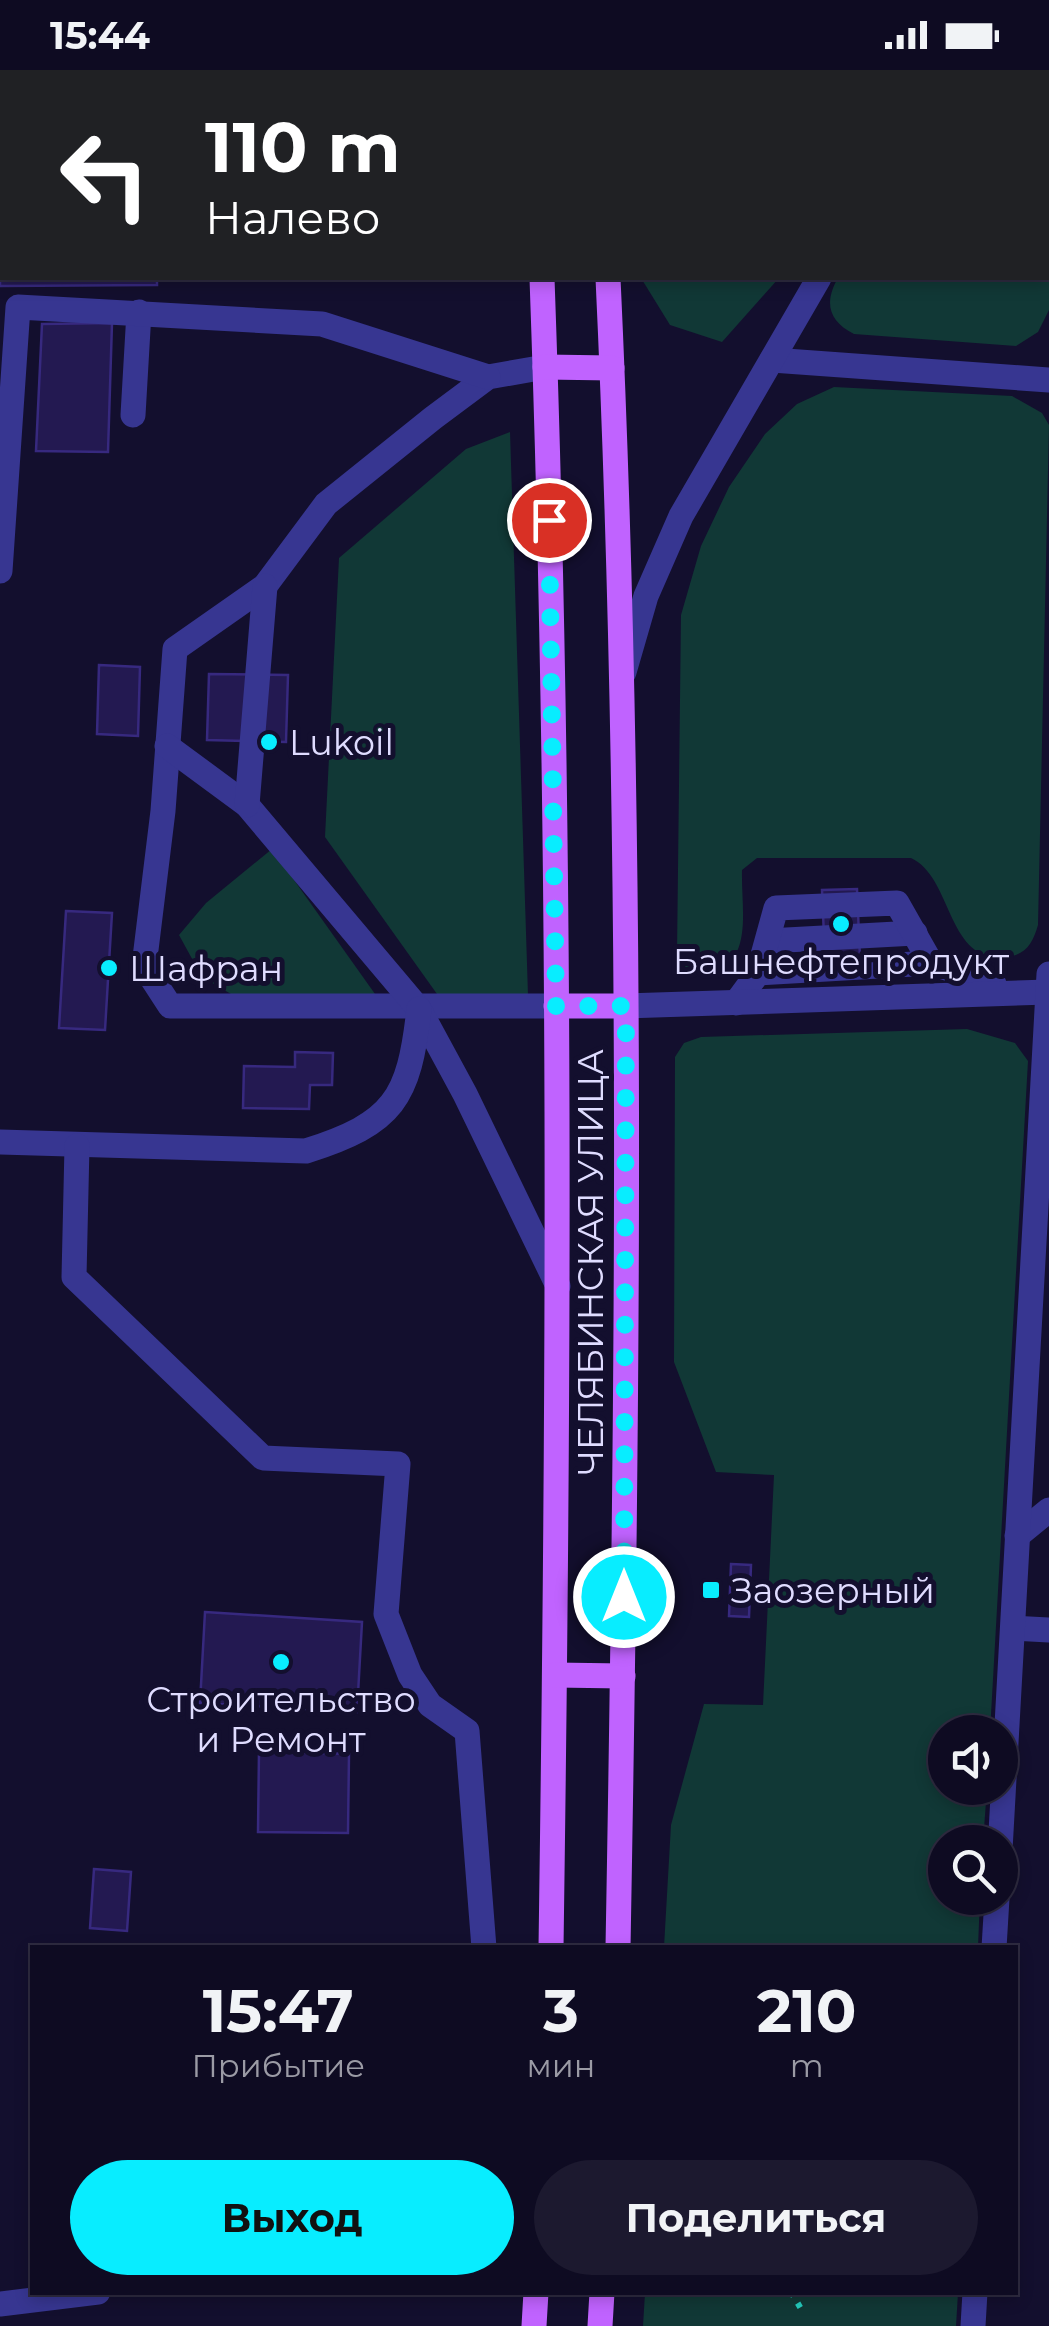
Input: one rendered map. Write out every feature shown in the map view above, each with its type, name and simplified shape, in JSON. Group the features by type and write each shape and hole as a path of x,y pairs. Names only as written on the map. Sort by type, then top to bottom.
{"main road":[{"name":"ЧЕЛЯБИНСКАЯ УЛИЦА","path":"542,280 558,1286 551,1945"},
{"name":"ЧЕЛЯБИНСКАЯ УЛИЦА","path":"608,280 622,682 626,1006 618,1945"},
{"path":"545,367 612,368"},
{"path":"556,1006 626,1006"},
{"path":"554,1675 623,1676"},
{"path":"534,2326 536,2295"},
{"path":"600,2326 602,2295"}],"street":[{"path":"622,682 646,596 681,516 818,280"},
{"path":"0,570 18,307 322,324 488,377 545,367"},
{"path":"132,415 139,312"},
{"path":"772,360 1049,380"},
{"path":"488,377 326,504 265,586 175,649 144,966 170,1006 556,1006"},
{"path":"246,805 265,586"},
{"path":"167,746 246,805 418,1008 558,1286"},
{"path":"736,1003 758,973 776,908 897,903 932,964"},
{"path":"758,973 932,964 1014,990"},
{"path":"1001,1825 1049,974"},
{"path":"626,1006 1014,990 1048,992"},
{"path":"0,1142 306,1151 350,1137 376,1122 412,1068 418,1008"},
{"path":"77,1146 74,1277 263,1458 398,1464 386,1614 410,1675 430,1704 467,1731 484,1945"},
{"path":"1017,1536 1049,1510"},
{"path":"1012,1628 1049,1630"},
{"path":"994,1945 996,1915"},
{"path":"0,2304 74,2295"},
{"path":"973,2326 975,2295"}],"path":[{"path":"793,2295 803,2312"}],"green space":[{"path":"642,280 777,280 722,342 670,325"},
{"path":"837,280 1049,280 1049,310 1038,332 1016,346 854,334 834,317 831,295"},
{"path":"834,387 1012,396 1042,413 1049,425 1038,925 1025,950 1008,957 988,956 961,935 936,883 911,858 757,858 742,870 739,946 724,969 710,978 687,969 677,954 681,615 701,546 729,487 765,434 797,404"},
{"path":"510,432 528,995 442,1001 325,837 339,558 466,449"},
{"path":"272,849 380,1001 231,994 202,977 179,935 206,903"},
{"path":"967,1029 1015,1043 1028,1061 991,1715 928,1715 928,1805 986,1805 984,1825 928,1825 928,1915 979,1915 978,1945 664,1945 671,1825 704,1704 763,1705 774,1475 716,1472 674,1362 675,1057 684,1043 701,1037"},
{"path":"645,2295 958,2295 956,2326 643,2326"}],"building":[{"path":"0,280 157,280 157,285 0,286"},
{"path":"112,323 108,452 36,451 42,324"},
{"path":"99,665 140,667 138,736 97,734"},
{"path":"209,674 288,675 286,742 207,740"},
{"name":"Башнефтепродукт","path":"857,889 860,958 825,960 822,890"},
{"path":"66,911 112,913 105,1030 59,1028"},
{"path":"295,1052 333,1053 332,1085 310,1085 309,1109 243,1108 244,1066 295,1067"},
{"path":"731,1564 751,1565 749,1617 729,1616"},
{"name":"Строительство и Ремонт","path":"205,1612 362,1622 357,1712 200,1703"},
{"path":"259,1751 349,1754 348,1833 258,1832"},
{"path":"94,1869 131,1872 127,1931 90,1928"}],"place":[{"name":"Lukoil","path":"269,742"},
{"name":"Башнефтепродукт","path":"841,924"},
{"name":"Шафран","path":"109,968"},
{"name":"Заозерный","path":"711,1590"},
{"name":"Строительство и Ремонт","path":"281,1662"}],"route":[{"path":"549,520 556,1006 626,1006 624,1597"}]}
